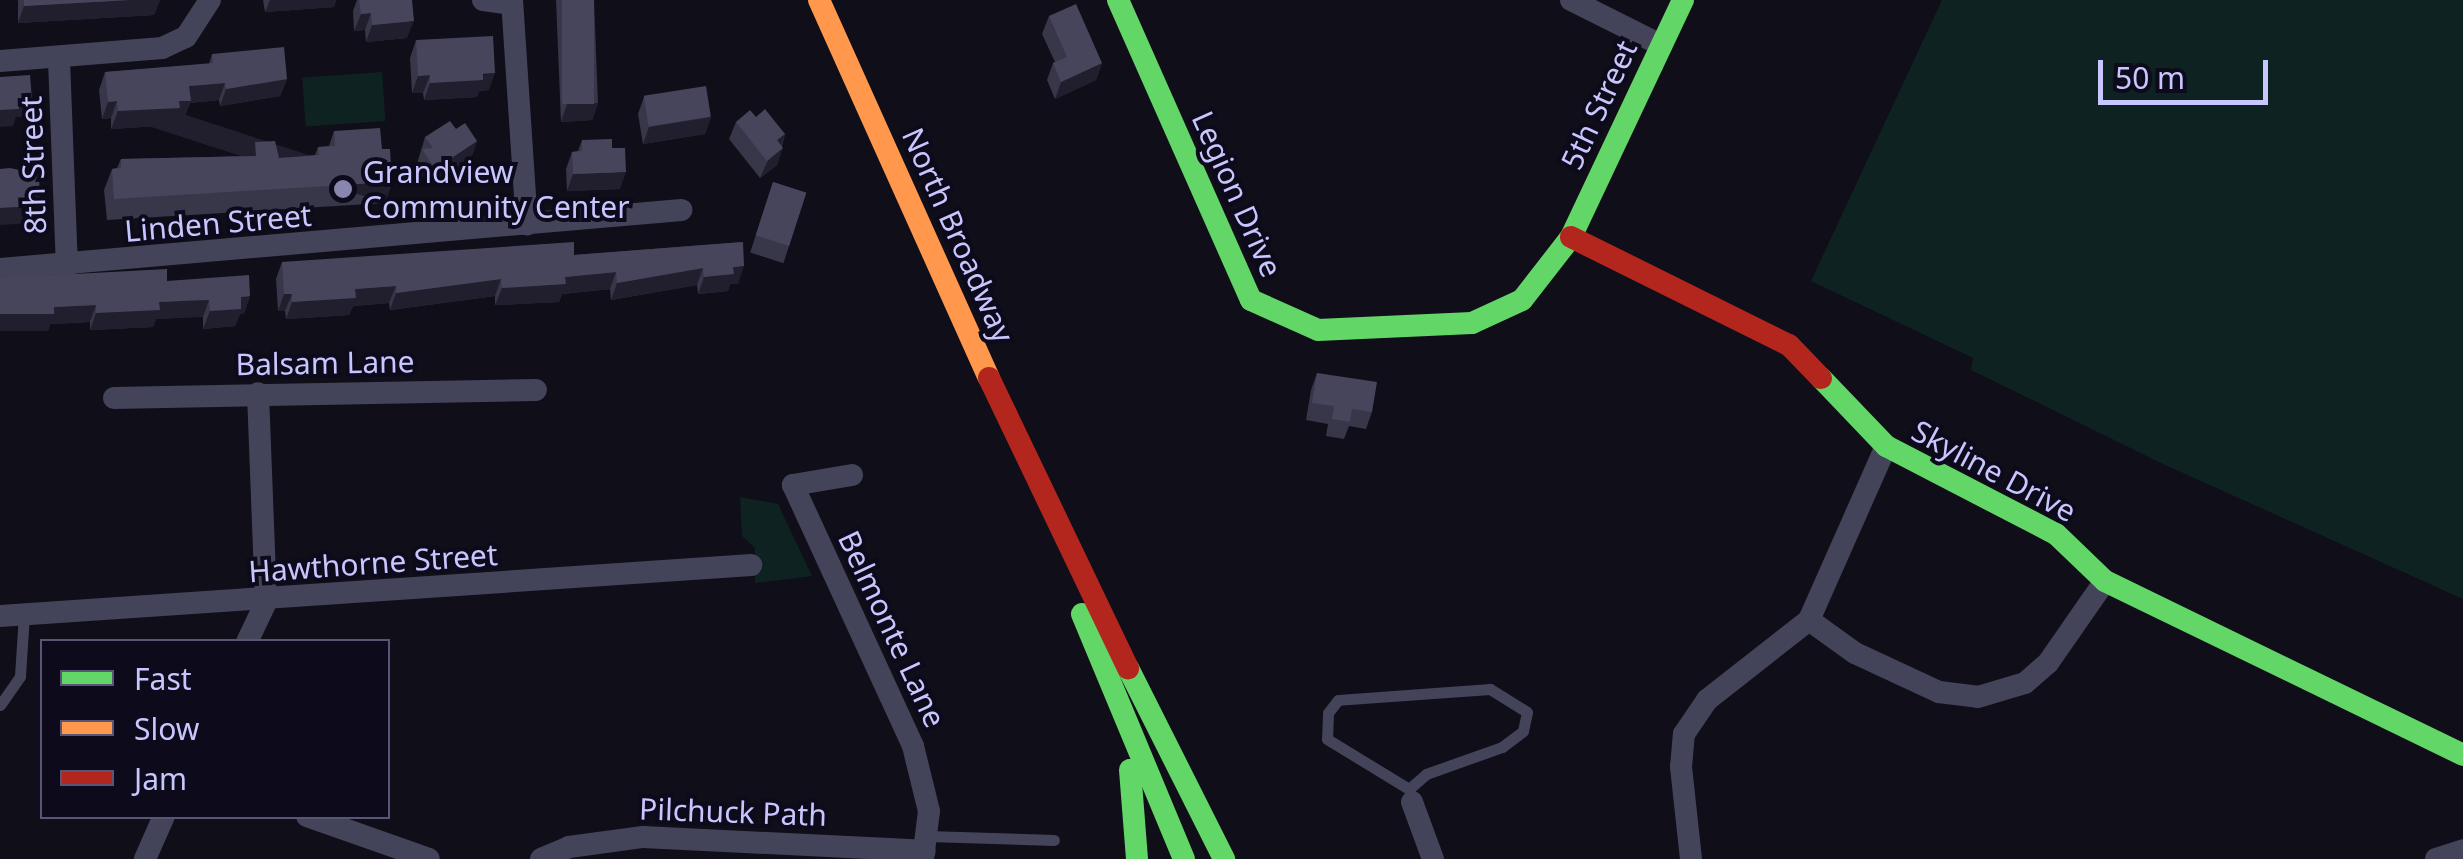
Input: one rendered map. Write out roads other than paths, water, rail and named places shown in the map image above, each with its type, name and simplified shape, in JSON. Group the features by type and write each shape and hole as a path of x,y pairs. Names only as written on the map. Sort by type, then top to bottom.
{"street":[{"path":"0,61 60,60 162,48 186,37 210,0"},
{"path":"484,0 512,2 527,224"},
{"name":"North Broadway","path":"819,0 1042,494 1224,859"},
{"name":"Legion Drive","path":"1118,0 1241,281 1268,313 1318,330 1472,323 1522,300 1571,237"},
{"path":"1571,0 1661,46"},
{"name":"5th Street","path":"1571,237 1683,0"},
{"name":"8th Street","path":"60,60 67,268"},
{"name":"Linden Street","path":"0,269 67,268 680,210"},
{"name":"Skyline Drive","path":"1571,237 1789,345 1886,446 2056,534 2105,581 2463,755"},
{"name":"Balsam Lane","path":"114,398 536,390"},
{"path":"248,639 266,602 258,393"},
{"path":"1691,859 1680,767 1684,734 1707,700 1809,620 1886,446"},
{"name":"Belmonte Lane","path":"852,475 793,486 914,746 924,778 925,849"},
{"name":"North Broadway","path":"1042,494 1100,668 1184,859"},
{"name":"Hawthorne Street","path":"12,615 266,602 750,565"},
{"path":"1809,620 1856,653 1939,692 1978,697 2025,683 2048,662 2105,581"},
{"path":"1100,668 1133,780 1138,859"},
{"path":"1411,795 1433,859"},
{"path":"1202,811 1237,859"},
{"path":"145,859 163,819"},
{"path":"316,819 429,859"},
{"name":"Pilchuck Path","path":"542,859 569,847 643,837 925,849"},
{"path":"2436,859 2463,850"}],"lane":[{"path":"0,705 20,676 12,615"},
{"path":"1490,689 1527,712 1523,730 1502,748 1426,774 1411,795 1335,749 1327,739 1328,713 1338,700 1490,689"},
{"path":"925,849 1054,840"}],"place":[{"name":"Grandview Community Center","path":"343,189"}]}
